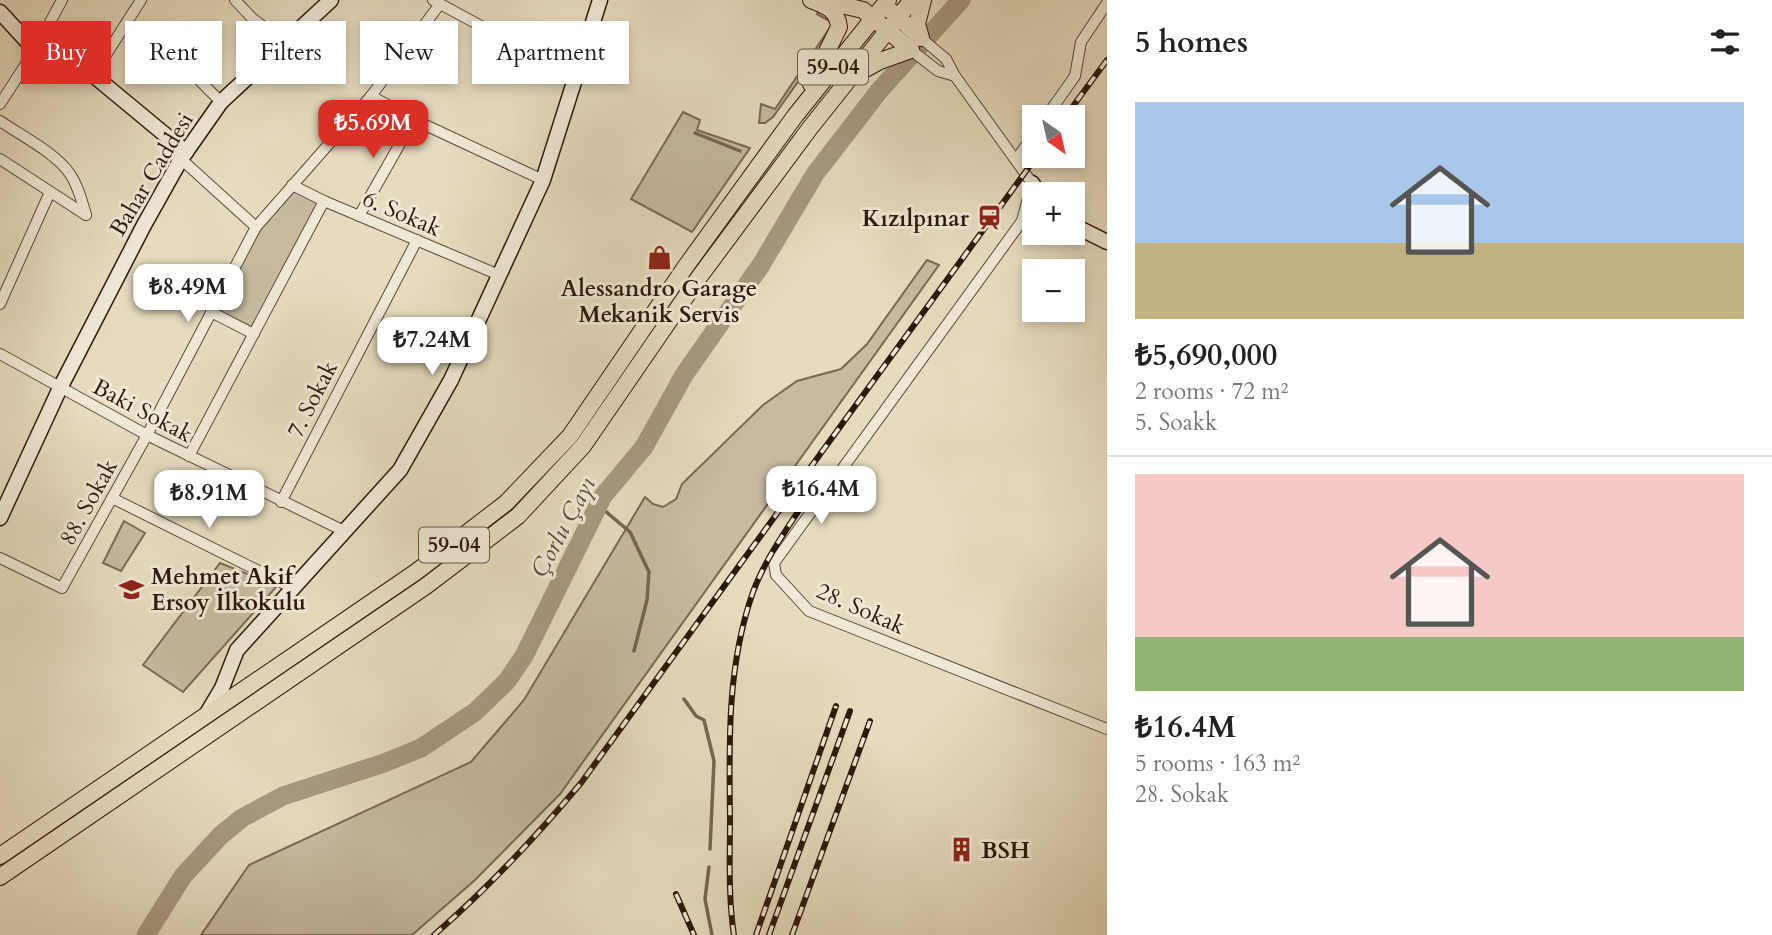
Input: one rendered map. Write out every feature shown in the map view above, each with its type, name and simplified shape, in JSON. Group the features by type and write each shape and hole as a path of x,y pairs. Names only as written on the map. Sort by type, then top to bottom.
{"main road":[{"path":"795,116 839,27 838,17 832,10 811,0"},
{"path":"818,0 863,10 886,31 916,44"},
{"name":"59-04","path":"0,877 426,586 518,516 583,446 700,276 850,77 912,0"},
{"path":"916,44 917,24 923,0"},
{"path":"883,2 898,17 916,44"},
{"name":"59-04","path":"0,856 416,572 473,531 506,503 570,436 686,266 795,116 883,2"},
{"path":"850,77 916,44"}],"street":[{"path":"51,21 62,0"},
{"path":"128,21 141,0"},
{"path":"235,0 256,21"},
{"name":"Bahar Caddesi","path":"308,21 331,0"},
{"path":"593,21 600,0"},
{"path":"436,2 472,21"},
{"name":"88. Sokak","path":"0,558 62,588 147,435 256,227 371,96 436,2"},
{"path":"1054,105 1075,76 1081,42 1107,3"},
{"path":"0,12 21,34"},
{"path":"111,47 125,26"},
{"path":"916,44 946,59 955,76 1032,182"},
{"path":"916,44 938,71 955,76"},
{"path":"0,104 21,72"},
{"path":"103,84 183,155 256,227"},
{"path":"203,84 221,102"},
{"name":"Bahar Caddesi","path":"0,517 60,388 144,225 183,155 221,102 240,84"},
{"path":"206,715 222,688 237,650 400,470 451,380 543,180 573,84"},
{"path":"371,96 543,180"},
{"path":"359,216 414,119"},
{"path":"0,121 57,160 70,173 86,215 0,159"},
{"path":"1016,160 1022,151"},
{"name":"6. Sokak","path":"292,185 499,275"},
{"path":"0,304 50,192"},
{"path":"189,456 324,201"},
{"name":"28. Sokak","path":"1022,221 774,563 776,575 809,611 1107,729"},
{"path":"1085,231 1107,242"},
{"name":"7. Sokak","path":"281,502 417,240"},
{"path":"211,312 254,334"},
{"name":"Baki Sokak","path":"0,354 147,435 346,532"},
{"path":"112,498 293,588"}],"shaded area":[{"path":"822,5 838,25 773,117 765,123 759,123 761,104 775,109 833,23 817,14"},
{"path":"683,112 700,120 697,130 750,148 692,232 631,199"},
{"path":"293,188 321,203 253,330 216,311 259,228"},
{"path":"927,260 939,265 560,794 475,880 412,935 201,935 249,865 471,762 524,700 645,497 653,504 663,507 676,499 682,484 763,405 797,381 841,369 867,344"},
{"path":"124,521 145,533 121,571 103,563"},
{"path":"220,563 277,586 183,692 143,665"}],"waterway":[{"name":"Çorlu Çayı","path":"146,935 183,876 221,835 242,818 283,796 421,748 475,712 507,681 524,656 603,496 644,447 684,375 761,265 815,174 879,91 961,0"},
{"path":"695,133 740,151"},
{"path":"598,505 630,532 649,572 647,600 634,651"},
{"path":"684,699 696,716 704,720 714,761 710,849"},
{"path":"709,867 705,899 712,935"}],"railway":[{"path":"1074,105 1107,60"},
{"path":"434,935 510,862 581,783 1028,168"},
{"path":"734,935 730,891 730,761 731,704 738,648 753,592 764,566 809,495"},
{"path":"756,935 836,706"},
{"path":"769,935 850,711"},
{"path":"792,935 870,721"},
{"path":"676,894 694,935"}],"place":[{"name":"Kızılpınar","path":"989,218"},
{"name":"Alessandro Garage Mekanik Servis","path":"659,258"},
{"name":"Mehmet Akif Ersoy İlkokulu","path":"131,589"},
{"name":"BSH","path":"961,850"}]}
